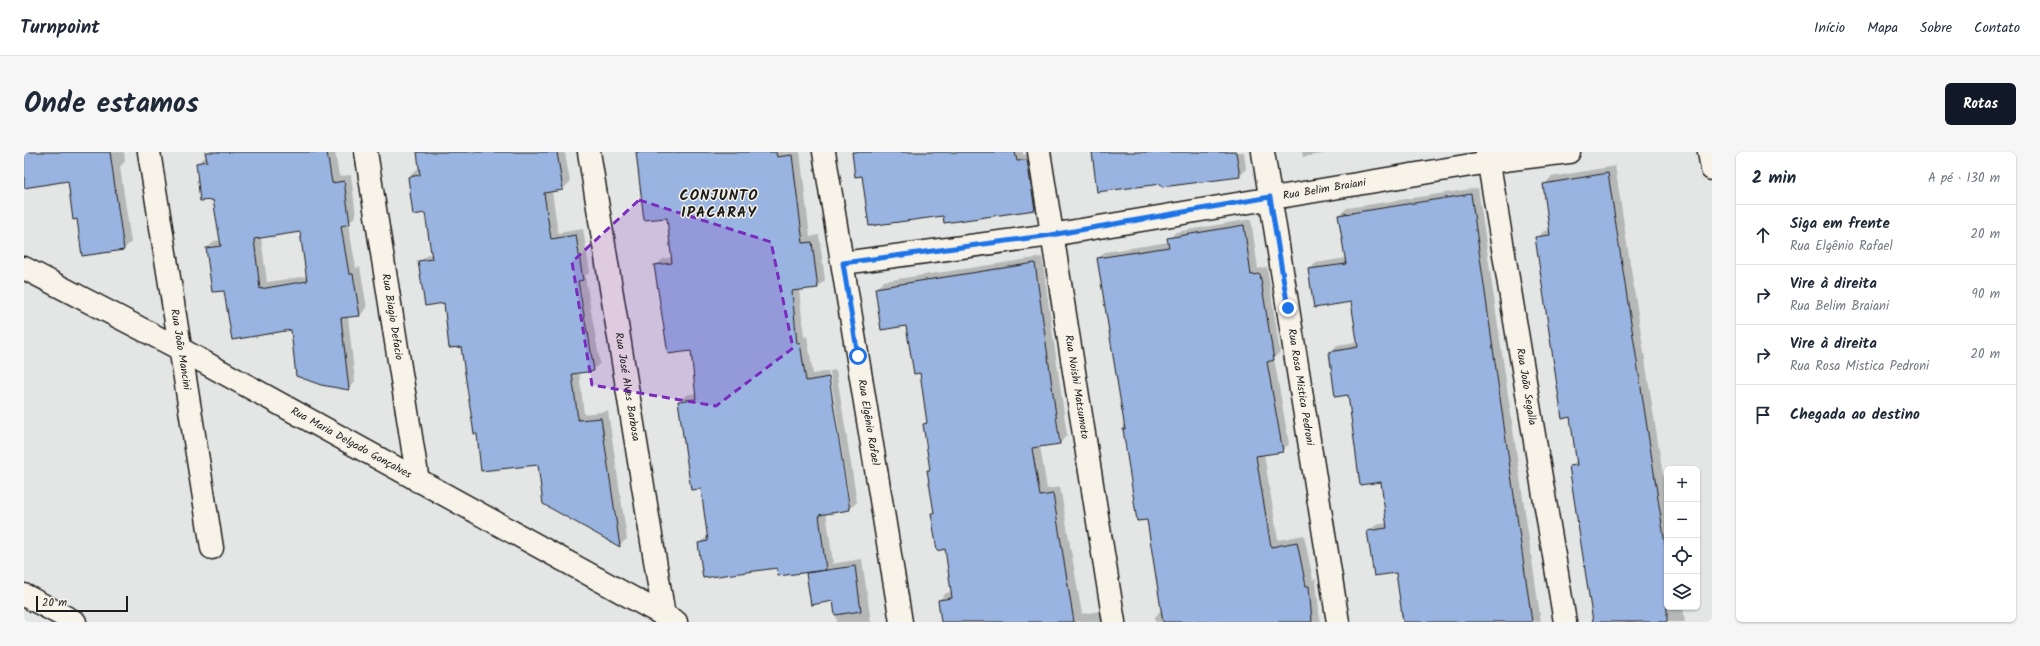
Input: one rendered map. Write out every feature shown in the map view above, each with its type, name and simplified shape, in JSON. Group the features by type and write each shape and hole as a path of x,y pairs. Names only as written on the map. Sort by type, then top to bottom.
{"street":[{"name":"Rua João Mancini","path":"149,152 182,350 212,548"},
{"name":"Rua Biagio Defacio","path":"366,152 418,481"},
{"name":"Rua José Alves Barbosa","path":"589,152 668,620"},
{"name":"Rua Elgênio Rafael","path":"824,152 901,622"},
{"name":"Rua Noishi Matsumoto","path":"1039,152 1051,235 1114,622"},
{"name":"Rua Rosa Mistica Pedroni","path":"1263,152 1338,622"},
{"name":"Rua Belim Braiani","path":"843,263 1051,235 1488,157 1569,152"},
{"path":"1709,152 1712,169"},
{"name":"Rua João Segalla","path":"1488,157 1565,622"},
{"name":"Rua Maria Delgado Gonçalves","path":"24,268 182,350 668,620"},
{"path":"24,595 75,622"}],"highlighted area":[{"path":"639,200 771,242 793,348 716,406 592,385 572,262"}],"building":[{"path":"24,152 110,152 124,250 82,256 77,219 73,220 68,181 24,188"},
{"path":"205,152 327,152 332,183 344,181 350,224 341,226 349,274 353,274 360,316 341,318 349,390 321,385 296,376 291,330 232,340 224,291 212,292 206,248 221,246 213,200 200,201 196,163 207,161","holes":["300,232 307,281 260,289 254,239"]},
{"path":"417,152 557,152 563,190 544,193 551,239 576,235 583,280 578,281 594,371 572,374 578,420 601,418 620,547 543,504 538,465 481,471 477,434 474,434 461,347 449,348 444,303 425,306 418,261 432,259 425,213 413,215 408,177 420,175"},
{"path":"636,152 776,152 777,157 792,155 803,243 812,242 818,288 792,291 797,344 800,343 806,381 829,377 850,510 819,515 826,570 778,576 777,568 703,578 698,543 708,541 701,489 691,490 678,401 696,399 691,351 668,354 654,265 672,263 667,218 644,220"},
{"path":"852,152 1015,152 1017,161 1027,160 1035,210 944,223 943,216 869,226 862,176 855,177"},
{"path":"1092,152 1236,152 1240,177 1162,187 1161,184 1097,192"},
{"path":"1608,173 1664,537 1664,610 1667,610 1667,622 1593,622 1569,466 1577,465 1570,417 1562,419 1535,237 1550,235 1543,184"},
{"path":"1471,194 1532,622 1403,622 1396,573 1374,576 1367,531 1387,528 1381,482 1360,485 1348,395 1335,397 1329,352 1358,347 1351,302 1314,308 1308,269 1346,264 1338,215"},
{"path":"1244,225 1251,275 1260,274 1274,360 1267,362 1283,452 1256,456 1271,547 1297,542 1306,586 1309,586 1312,622 1163,622 1147,520 1137,521 1123,429 1125,429 1097,258 1169,247 1167,238"},
{"path":"1035,263 1060,444 1032,448 1040,496 1053,494 1074,622 941,622 938,600 952,598 945,549 937,551 931,513 934,513 927,470 930,470 923,424 927,423 920,373 914,374 906,326 881,330 875,288"},
{"path":"855,566 861,611 835,615 833,601 811,605 806,573"}],"district":[{"name":"CONJUNTO IPACARAY","path":"719,204"}],"route":[{"path":"858,356 843,263 1051,235 1270,197 1288,308"}]}
